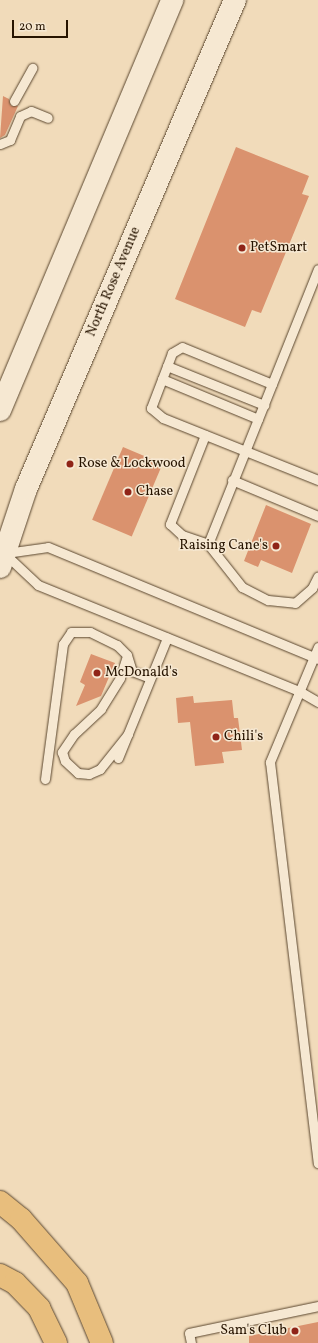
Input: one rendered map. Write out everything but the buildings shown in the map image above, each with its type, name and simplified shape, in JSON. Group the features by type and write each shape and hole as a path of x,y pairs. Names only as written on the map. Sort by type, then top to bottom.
{"highway":[{"path":"0,1202 21,1219 77,1283 102,1343"},
{"path":"0,1275 15,1283 39,1308 56,1343"}],"main road":[{"path":"0,410 172,0"},
{"name":"North Rose Avenue","path":"2,560 26,489 235,0"}],"lane":[{"path":"14,101 32,68"},
{"path":"0,139 10,140 20,116 31,111 48,118"},
{"path":"208,544 232,480 245,452 318,269"},
{"path":"272,384 182,347 172,353 151,408 163,418 318,480"},
{"path":"167,366 264,405"},
{"path":"162,379 258,419"},
{"path":"205,435 170,524 182,535 208,544 242,588 268,600 295,603 312,588 318,576"},
{"path":"232,480 318,516"},
{"path":"2,560 48,547 317,653 299,691 270,762 318,1163"},
{"path":"2,560 38,585 299,691 318,702"},
{"path":"45,779 62,644 71,632 90,632 117,645 127,655 132,671 150,678"},
{"path":"118,758 167,638"},
{"path":"127,655 120,678 101,709 74,734 62,752 65,761 78,773 89,774 100,769 128,734"},
{"path":"191,1343 189,1333 318,1306"}],"place":[{"name":"PetSmart","path":"242,248"},
{"name":"Rose & Lockwood","path":"70,464"},
{"name":"Chase","path":"128,492"},
{"name":"Raising Cane's","path":"276,546"},
{"name":"McDonald's","path":"97,673"},
{"name":"Chili's","path":"216,737"},
{"name":"Sam's Club","path":"295,1331"}]}
